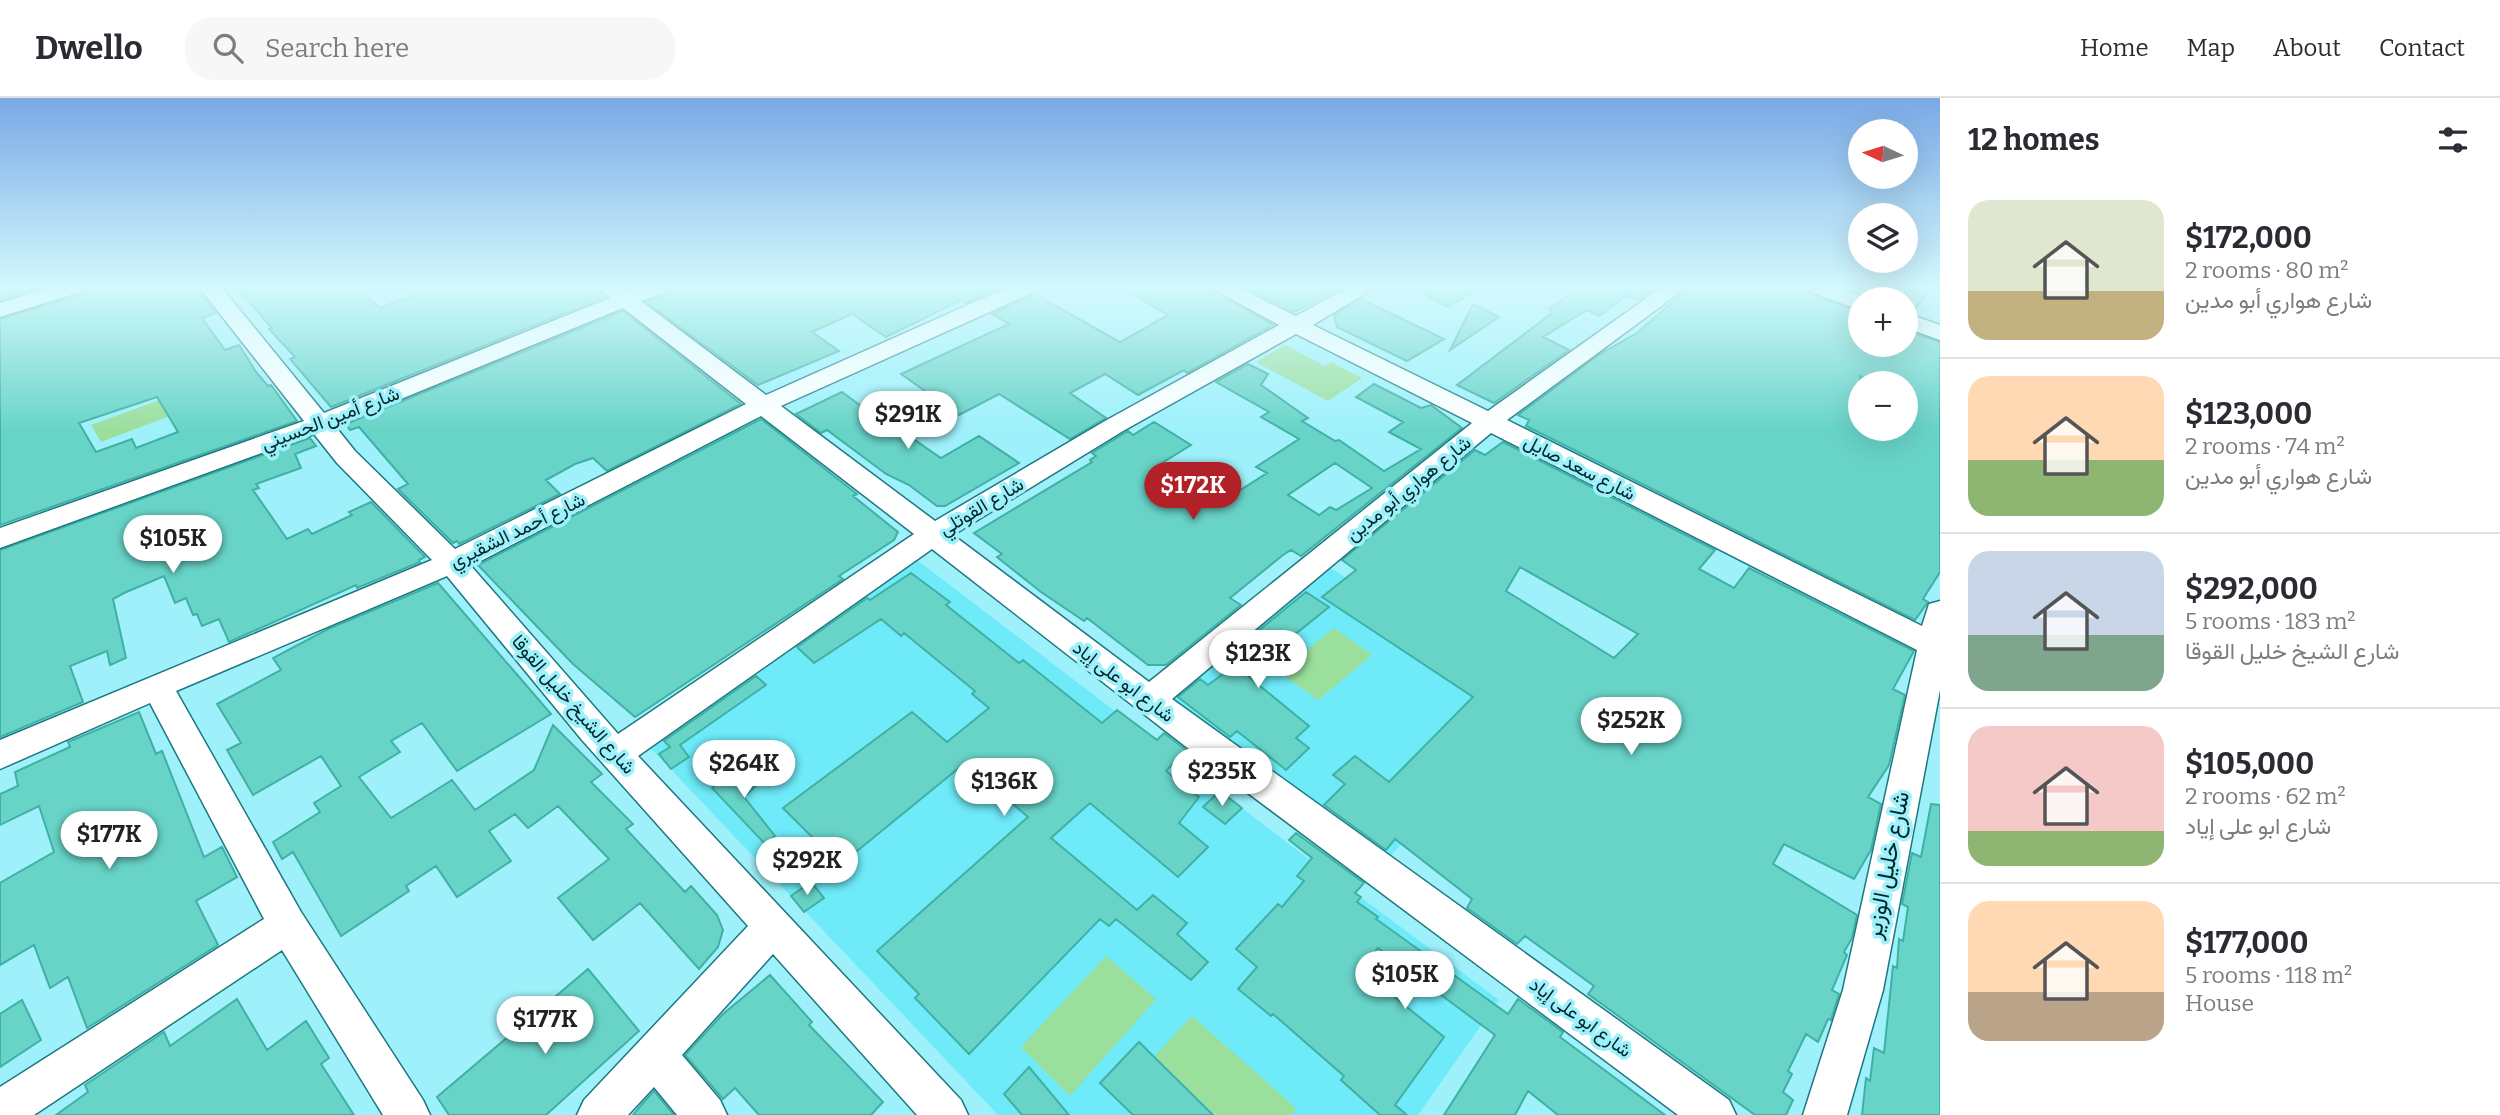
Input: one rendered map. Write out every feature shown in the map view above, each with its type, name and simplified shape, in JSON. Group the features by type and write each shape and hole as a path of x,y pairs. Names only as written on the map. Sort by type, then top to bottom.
{"street":[{"name":"شارع الشيخ خليل القوقا","path":"247,334 318,424 452,563 615,754 946,1115"},
{"name":"شارع أمين الحسيني","path":"0,538 318,424 523,334"},
{"name":"شارع ابو على إياد","path":"671,334 766,404 931,536 1149,700 1714,1115"},
{"name":"شارع أحمد الشقيري","path":"0,755 157,686 452,563 766,404 921,334"},
{"name":"شارع القوتلي","path":"615,754 931,536 1114,426 1280,334"},
{"name":"شارع سعد صايل","path":"1310,334 1937,635"},
{"name":"شارع هواري أبو مدين","path":"1149,700 1490,421 1610,334"},
{"name":"شارع خليل الوزير","path":"1825,1115 1863,990 1937,635"},
{"path":"157,686 288,925 408,1115"},
{"path":"0,1112 288,925"},
{"path":"599,1115 772,928"},
{"path":"655,1056 705,1115"}],"shaded area":[{"path":"917,560 1289,844 1499,1000 1418,1115 998,1115 645,742 779,649"},
{"path":"1329,567 1534,696 1384,863 1172,707 1168,686"}],"green space":[{"path":"1285,345 1325,366 1331,362 1362,378 1328,401 1256,362"},
{"path":"165,398 175,414 101,442 91,425"},
{"path":"1334,628 1372,655 1318,700 1279,672"},
{"path":"1106,956 1156,999 1070,1096 1021,1047"},
{"path":"1192,1016 1297,1109 1291,1115 1215,1115 1155,1056"}],"building":[{"path":"0,334 214,334 225,350 239,345 256,372 268,386 271,385 297,421 0,525","holes":["157,397 178,432 136,448 132,439 96,452 79,423"]},
{"path":"274,334 512,334 331,407 290,359 295,357"},
{"path":"565,334 653,334 741,404 607,471 593,458 575,464 546,480 560,494 459,544 457,541 453,543 398,489 408,484 359,427 350,430 346,424"},
{"path":"690,334 815,334 839,351 758,385"},
{"path":"986,334 1107,334 1120,342 1133,334 1256,334 1187,373 1184,370 1138,395 1105,374 1070,393 1106,418 1070,439 999,394 959,415 901,374"},
{"path":"1352,334 1435,334 1444,339 1407,361"},
{"path":"1458,334 1473,334 1450,350"},
{"path":"1524,334 1547,334 1543,337 1569,350 1494,403 1457,385"},
{"path":"1634,334 1848,334 1848,357 1918,357 1918,335 1940,342 1940,572 1923,599 1928,602 1915,620 1526,426 1529,420 1518,415 1600,354"},
{"path":"1248,364 1268,374 1261,385 1308,418 1302,421 1335,441 1339,440 1384,471 1421,449 1389,432 1403,422 1356,397 1374,384 1421,408 1431,405 1462,428 1301,556 1291,550 1283,555 1230,598 1241,605 1166,665 1148,665 1087,618 1084,621 1041,592 997,557 1002,554 974,533 1092,462 1090,460 1096,456 1092,453 1128,431 1133,435 1154,422 1191,445 1162,463 1218,498 1229,490 1234,494 1267,473 1256,467 1299,439 1261,417 1269,412 1216,382","holes":["1335,463 1372,488 1336,510 1330,507 1319,515 1288,495"]},
{"path":"842,392 868,411 874,407 896,424 893,425 941,458 979,436 1019,463 945,506 937,506 909,485 886,474 827,430 821,433 796,414"},
{"path":"761,419 857,494 853,496 898,532 894,540 839,576 843,579 635,717 573,664 478,565"},
{"path":"310,438 316,446 295,454 301,468 256,484 259,488 253,490 287,539 308,529 312,534 352,515 349,512 371,502 425,557 419,560 420,562 357,588 356,585 229,642 219,619 202,626 197,614 193,615 186,598 175,603 164,576 113,599 126,658 110,665 107,651 70,666 83,702 0,737 0,550"},
{"path":"1503,442 1715,550 1699,569 1734,588 1749,568 1914,651 1893,689 1905,695 1889,765 1868,797 1881,804 1871,850 1854,879 1784,844 1773,864 1857,915 1852,938 1844,952 1847,955 1832,990 1839,994 1831,1020 1828,1019 1818,1042 1806,1034 1788,1071 1792,1074 1783,1092 1793,1100 1786,1115 1755,1115 1588,994 1594,986 1525,936 1517,944 1467,908 1472,899 1395,839 1386,850 1324,805 1345,784 1333,775 1355,756 1389,782 1473,697 1322,597 1356,570 1342,560 1475,450 1485,455","holes":["1520,567 1638,634 1614,658 1506,591"]},
{"path":"911,573 950,602 946,605 1019,663 1023,660 1102,723 1117,710 1157,740 1164,733 1186,750 1166,771 1199,797 1179,823 1208,847 1178,877 1090,803 1051,838 1137,910 1153,895 1187,923 1177,934 1208,962 1191,980 1116,919 1109,926 1100,919 969,1054 915,998 919,994 877,951 1028,817 965,763 840,865 783,808 912,712 947,742 989,708 972,694 975,691 904,633 901,636 881,619 814,663 797,647 867,598 870,600"},
{"path":"438,583 551,714 457,771 422,723 391,741 400,752 359,777 391,818 452,780 475,810 534,770 553,725 602,774 591,782 633,824 626,829 685,892 691,886 717,915 723,930 718,947 699,969 640,903 593,940 558,898 609,859 558,806 528,828 515,814 489,831 511,861 457,897 436,866 406,886 409,891 341,936 293,852 282,859 273,842 320,812 314,803 341,786 321,756 253,795 227,750 241,743 217,704 281,670 273,658 328,629"},
{"path":"1306,592 1329,607 1258,664 1261,666 1249,677 1309,726 1296,738 1309,748 1286,770 1237,731 1230,737 1178,697 1200,679 1208,685 1239,662 1233,658 1246,647 1242,644"},
{"path":"756,676 766,685 680,745 689,757 671,769 659,754 670,747 664,741"},
{"path":"139,712 156,754 162,751 204,857 222,847 237,877 196,901 218,945 87,1028 68,977 50,988 34,945 0,965 0,883 54,852 39,806 0,825 0,794 18,786 15,772 70,747 68,742"},
{"path":"744,764 761,781 744,797 775,836 766,845 712,788"},
{"path":"1220,791 1242,808 1225,824 1203,807"},
{"path":"1931,804 1940,805 1940,1115 1862,1115 1866,1078 1870,1081 1874,1048 1884,1053 1893,966 1897,968 1899,939 1903,941 1908,907 1902,904 1912,853 1921,857"},
{"path":"1296,833 1364,883 1355,893 1361,897 1357,902 1378,917 1376,919 1508,1014 1518,999 1563,1032 1560,1037 1665,1115 1558,1115 1528,1091 1515,1115 1444,1115 1495,1035 1378,948 1361,970 1444,1037 1395,1105 1407,1115 1380,1115 1341,1080 1344,1076 1273,1014 1271,1016 1238,989 1257,967 1236,949 1278,904 1282,907 1304,881 1297,876 1312,858 1289,840"},
{"path":"811,882 824,898 804,912 791,896"},
{"path":"588,969 639,1031 546,1115 449,1115 437,1097"},
{"path":"770,975 812,1022 809,1025 883,1102 871,1115 759,1115 735,1088 723,1099 685,1055 723,1014"},
{"path":"237,999 267,1050 306,1021 329,1058 321,1064 354,1115 56,1115 88,1092 85,1085 164,1032 170,1046"},
{"path":"22,1000 41,1040 0,1067 0,1014"},
{"path":"1139,1042 1213,1115 1133,1115 1100,1083"},
{"path":"1029,1067 1069,1115 1022,1115 1004,1094"},
{"path":"654,1091 674,1115 633,1115 643,1103"}]}
